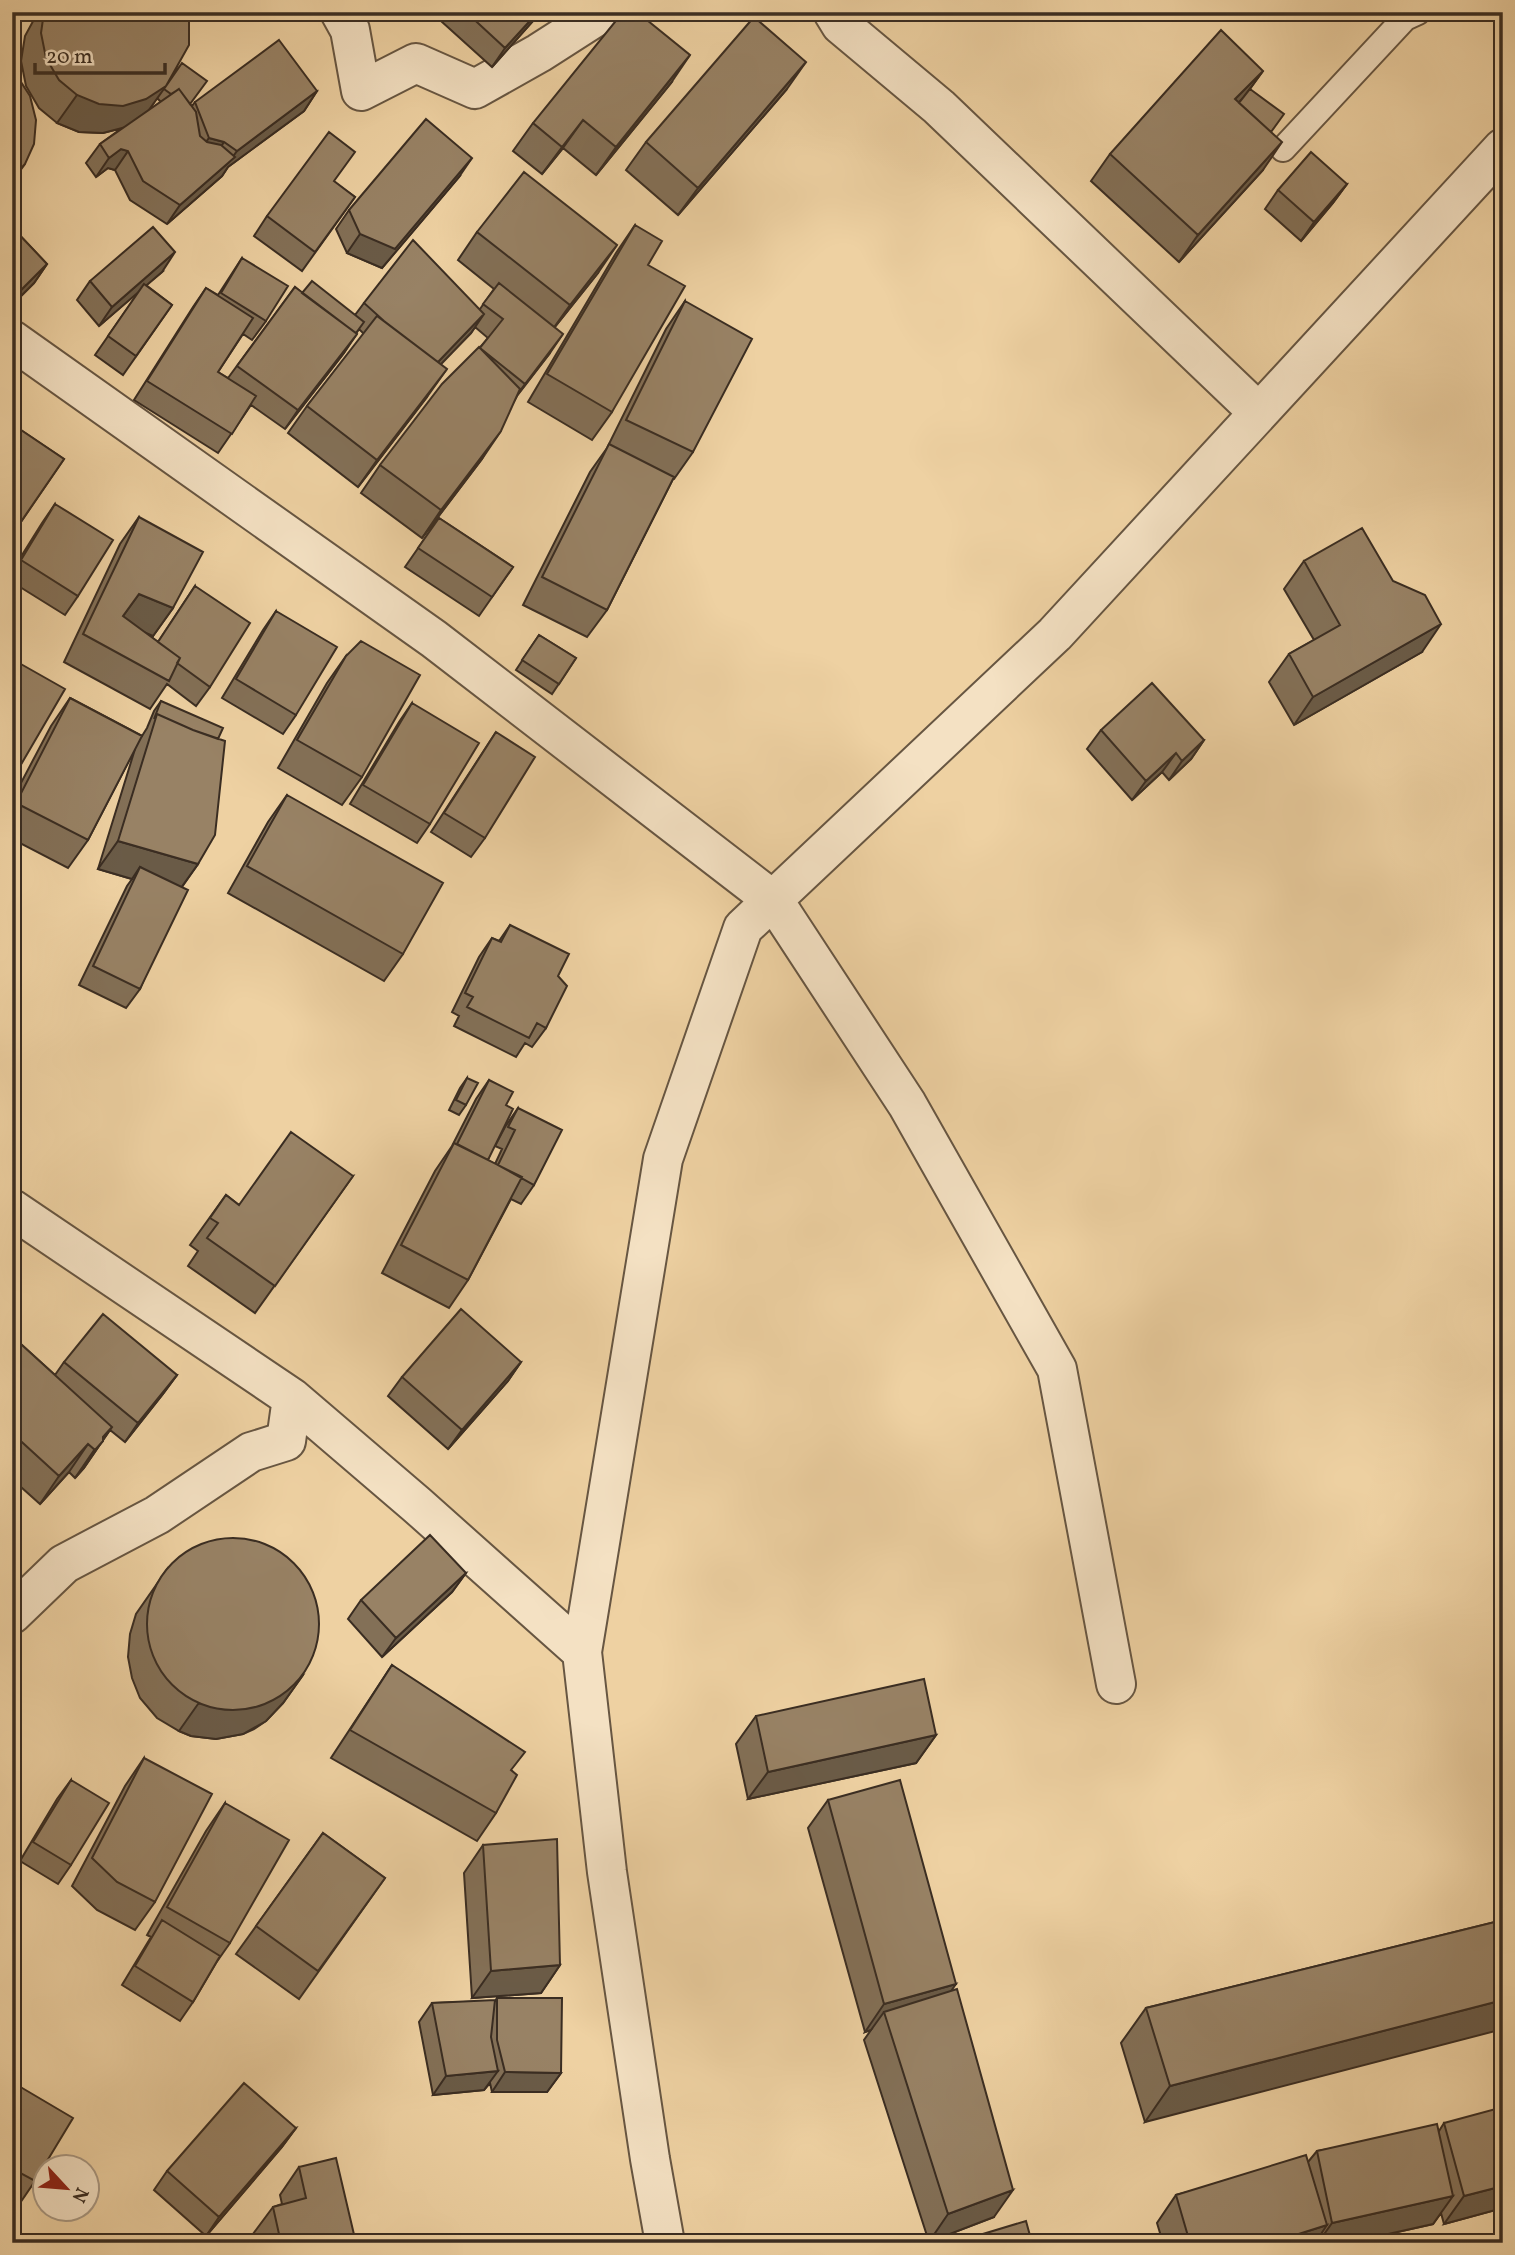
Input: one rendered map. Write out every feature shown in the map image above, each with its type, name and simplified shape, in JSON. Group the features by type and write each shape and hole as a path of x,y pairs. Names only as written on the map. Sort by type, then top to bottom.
{"street":[{"path":"340,12 350,30 361,91 415,62 475,89 539,53 603,12"},
{"path":"842,16 1258,412"},
{"path":"665,2243 607,1872 582,1652 663,1159 743,928 1055,634 1503,148"},
{"path":"12,340 434,639 774,901 907,1104 1057,1368 1116,1684"},
{"path":"12,1209 292,1398 582,1652"},
{"path":"12,1614 64,1564 158,1515 251,1452 286,1441 292,1398"}],"lane":[{"path":"1283,149 1405,18 1418,12"}],"building":[{"path":"44,12 187,12 189,45 166,86 146,99 123,106 99,104 77,95 59,80 46,58 41,33"},
{"path":"466,12 538,12 505,48"},
{"path":"623,12 637,12 690,55 616,147 583,120 562,147 533,123"},
{"path":"754,17 806,62 698,188 646,142"},
{"path":"1221,30 1263,71 1235,99 1282,142 1198,235 1110,154"},
{"path":"279,40 317,91 237,151 224,142 209,138 195,102"},
{"path":"182,63 207,81 190,104 179,89 171,94 164,89"},
{"path":"12,72 30,96 36,120 34,144 25,164 12,178"},
{"path":"179,89 196,112 200,136 207,142 221,145 235,157 180,205 143,181 128,151 121,149 109,158 100,144"},
{"path":"1250,89 1284,114 1271,132 1239,103"},
{"path":"426,119 472,158 395,249 360,234 349,210"},
{"path":"329,132 355,152 334,181 355,197 315,252 267,216"},
{"path":"1311,152 1347,184 1314,222 1278,190"},
{"path":"524,172 617,245 570,305 477,232"},
{"path":"635,225 662,241 648,265 685,286 612,412 547,374"},
{"path":"12,227 47,264 21,290 12,280"},
{"path":"153,227 175,252 112,307 90,281"},
{"path":"413,240 484,314 438,362 364,303"},
{"path":"242,258 288,286 266,321 221,293"},
{"path":"312,281 364,322 356,333 302,293"},
{"path":"499,283 563,334 525,384 480,348 503,319 483,304"},
{"path":"144,284 172,305 136,356 108,336"},
{"path":"295,287 357,334 298,410 237,366"},
{"path":"206,288 253,318 218,372 256,396 232,434 147,381"},
{"path":"685,301 752,339 693,452 626,420"},
{"path":"377,316 447,369 377,460 307,406"},
{"path":"479,347 520,389 501,431 441,510 380,465 442,384"},
{"path":"12,424 64,459 18,526 12,522"},
{"path":"609,444 674,477 607,610 542,577"},
{"path":"55,504 113,540 78,596 21,560"},
{"path":"139,517 203,552 173,608 139,594 123,616 180,658 169,681 83,634"},
{"path":"439,518 513,567 492,597 418,548"},
{"path":"1362,528 1393,581 1425,595 1441,624 1313,697 1289,654 1340,625 1304,561"},
{"path":"195,586 250,623 210,687 177,663 180,658 158,642"},
{"path":"276,611 337,647 296,715 236,679"},
{"path":"539,635 576,658 559,684 522,660"},
{"path":"361,641 420,675 362,777 297,740 346,656"},
{"path":"12,659 65,689 12,780"},
{"path":"1152,683 1204,740 1182,761 1176,753 1146,781 1101,730"},
{"path":"70,698 142,736 88,840 16,803"},
{"path":"161,701 223,728 218,739 157,714 154,719"},
{"path":"412,703 479,743 430,824 363,785"},
{"path":"157,714 225,741 215,835 198,864 118,841"},
{"path":"496,732 535,757 485,838 444,813"},
{"path":"287,795 443,883 403,954 247,866"},
{"path":"140,867 188,890 140,989 93,966"},
{"path":"510,925 569,954 558,976 567,986 546,1028 537,1023 529,1038 467,1007 473,997 465,993 492,938 501,942"},
{"path":"467,1078 478,1083 466,1105 456,1100"},
{"path":"489,1080 513,1092 506,1105 513,1109 488,1160 457,1144"},
{"path":"518,1108 562,1130 534,1185 498,1165 515,1130 508,1127"},
{"path":"291,1132 353,1176 275,1286 207,1238 218,1223 210,1218 226,1195 239,1205"},
{"path":"454,1143 522,1177 468,1280 401,1245"},
{"path":"461,1309 521,1362 462,1430 402,1377"},
{"path":"103,1314 177,1375 138,1423 64,1362"},
{"path":"12,1336 112,1427 95,1450 88,1444 59,1476 12,1433"},
{"path":"430,1535 466,1573 396,1638 361,1600"},
{"path":"233,1538 266,1544 294,1563 313,1591 319,1624 313,1657 294,1685 266,1704 233,1710 200,1704 172,1685 153,1657 147,1624 153,1591 172,1563 200,1544"},
{"path":"392,1665 525,1752 511,1770 517,1775 496,1813 350,1730"},
{"path":"924,1679 936,1735 768,1772 756,1716"},
{"path":"144,1758 212,1794 155,1902 117,1882 92,1858"},
{"path":"71,1780 109,1803 71,1865 33,1842"},
{"path":"900,1780 956,1984 884,2004 828,1800"},
{"path":"225,1803 289,1840 230,1943 167,1907"},
{"path":"323,1833 385,1878 318,1971 256,1926"},
{"path":"557,1839 560,1965 491,1971 483,1845"},
{"path":"162,1920 220,1956 193,2002 135,1966"},
{"path":"1503,1920 1503,2000 1170,2086 1146,2008"},
{"path":"957,1989 1013,2190 948,2214 884,2012"},
{"path":"497,1998 562,1998 561,2073 505,2072 497,2040"},
{"path":"495,2000 491,2037 498,2071 446,2076 432,2003"},
{"path":"12,2082 73,2118 51,2154 32,2154 32,2179 15,2170 12,2175"},
{"path":"244,2083 296,2128 219,2217 167,2171"},
{"path":"1503,2107 1503,2186 1464,2196 1444,2123"},
{"path":"1437,2124 1453,2196 1332,2223 1317,2151"},
{"path":"1306,2155 1327,2225 1270,2243 1190,2243 1176,2195"},
{"path":"336,2158 356,2243 281,2243 273,2207 306,2198 299,2167"},
{"path":"1026,2221 1032,2243 953,2243"}]}
